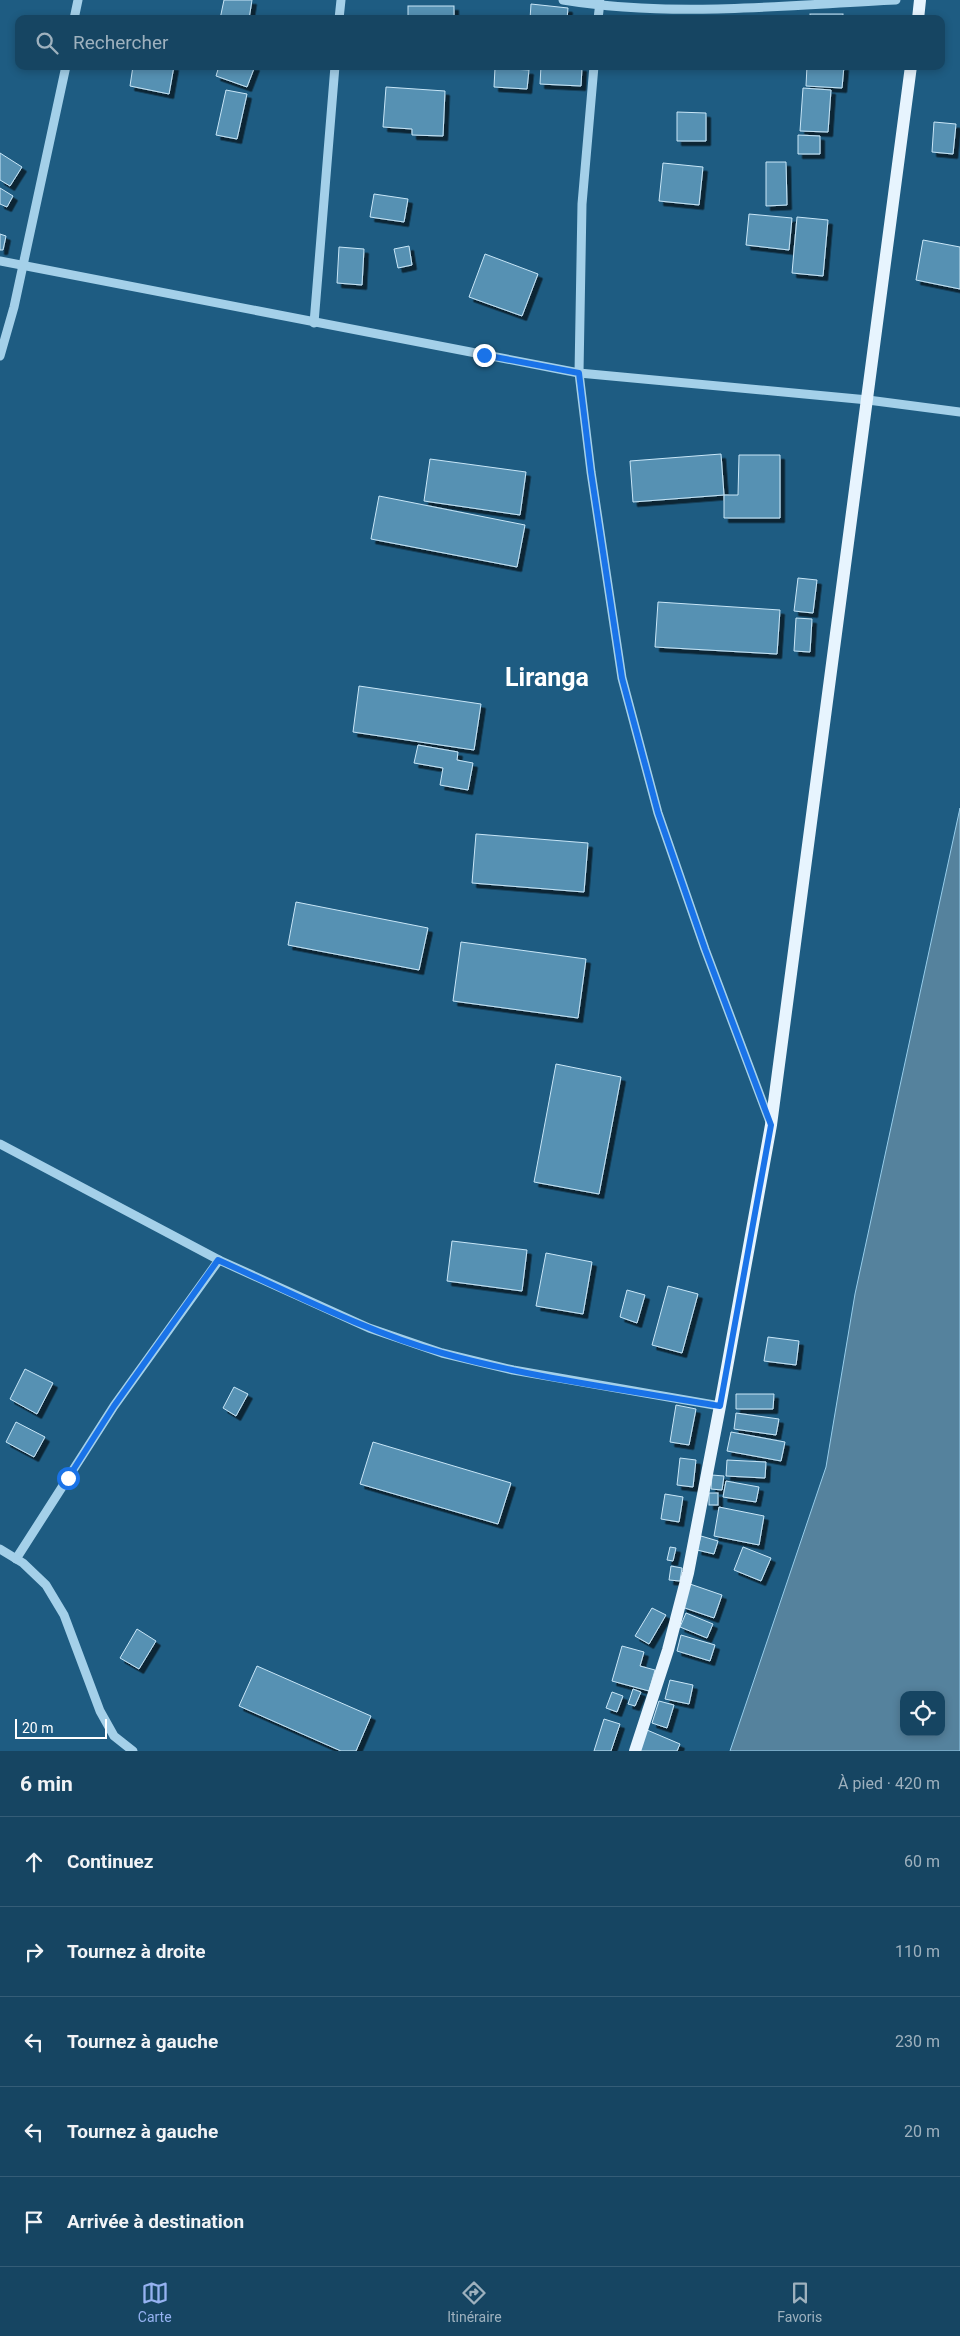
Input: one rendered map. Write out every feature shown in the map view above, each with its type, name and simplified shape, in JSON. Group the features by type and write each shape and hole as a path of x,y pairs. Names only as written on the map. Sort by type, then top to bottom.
{"main road":[{"path":"918,15 920,0"},
{"path":"635,1751 665,1660 688,1572 771,1125 911,70"}],"street":[{"path":"75,15 78,0"},
{"path":"339,15 341,0"},
{"path":"563,0 600,3 642,10 687,10 896,0"},
{"path":"0,356 14,307 65,70"},
{"path":"314,323 335,70"},
{"path":"594,70 582,204 579,373 591,472 622,678 658,813 705,949 771,1125"},
{"path":"0,261 579,373 868,400 960,412"},
{"path":"0,1144 218,1260 369,1328 442,1353 513,1370 720,1406"},
{"path":"16,1559 114,1406 218,1260"},
{"path":"0,1549 16,1559 46,1585 64,1615 100,1711 114,1736 133,1751"}],"water":[{"path":"960,808 960,1751 730,1751 826,1467 855,1294"}],"building":[{"path":"224,0 252,0 250,15 221,15"},
{"path":"531,4 568,8 567,15 530,15"},
{"path":"408,6 454,6 454,15 408,15"},
{"path":"810,14 843,14 843,15"},
{"path":"132,70 173,70 169,94 130,86"},
{"path":"218,70 253,70 247,87 216,76"},
{"path":"495,70 529,70 527,89 494,87"},
{"path":"541,70 582,70 581,86 540,84"},
{"path":"807,70 844,70 842,88 806,86"},
{"path":"386,87 445,91 443,136 412,135 412,129 383,127"},
{"path":"803,88 831,90 828,132 800,131"},
{"path":"226,90 247,94 237,139 216,135"},
{"path":"677,112 706,113 706,141 677,141"},
{"path":"934,122 956,124 953,154 932,152"},
{"path":"798,135 820,136 820,154 798,154"},
{"path":"0,153 22,167 10,186 0,180"},
{"path":"766,162 786,162 787,205 766,206"},
{"path":"663,163 703,167 699,205 659,201"},
{"path":"0,188 13,196 7,207 0,204"},
{"path":"374,194 408,199 404,222 370,217"},
{"path":"749,214 792,218 789,250 746,245"},
{"path":"797,217 828,220 823,276 792,273"},
{"path":"0,234 6,236 3,250 0,250"},
{"path":"923,240 960,247 960,289 916,280"},
{"path":"409,246 412,265 398,268 394,249"},
{"path":"339,247 364,249 362,285 337,283"},
{"path":"485,254 538,274 522,316 469,297"},
{"path":"721,454 724,495 633,502 630,461"},
{"path":"739,455 780,455 780,518 724,518 724,495 738,495"},
{"path":"430,459 526,472 520,515 424,501"},
{"path":"379,496 525,525 517,567 371,539"},
{"path":"798,578 817,580 813,613 794,611"},
{"path":"658,602 780,610 777,654 655,647"},
{"path":"796,618 812,619 810,652 794,651"},
{"path":"359,686 481,704 474,750 353,732"},
{"path":"418,745 458,752 457,760 473,763 468,790 440,785 443,768 414,763"},
{"path":"476,834 588,843 584,892 472,883"},
{"path":"296,902 428,928 419,970 288,945"},
{"path":"461,942 586,959 578,1018 453,1001"},
{"path":"556,1064 621,1077 599,1194 534,1182"},
{"path":"452,1241 527,1250 522,1291 447,1281"},
{"path":"546,1253 592,1262 583,1314 536,1306"},
{"path":"668,1286 698,1294 682,1353 652,1345"},
{"path":"627,1290 645,1295 637,1323 620,1317"},
{"path":"768,1337 799,1341 796,1365 764,1361"},
{"path":"25,1369 53,1383 37,1414 10,1399"},
{"path":"234,1387 248,1394 236,1416 223,1408"},
{"path":"736,1394 774,1394 773,1409 736,1409"},
{"path":"676,1405 696,1409 689,1445 670,1442"},
{"path":"736,1413 779,1419 776,1435 734,1429"},
{"path":"16,1422 45,1437 34,1457 6,1442"},
{"path":"731,1432 785,1442 781,1461 727,1451"},
{"path":"373,1442 511,1483 498,1524 360,1484"},
{"path":"680,1458 696,1460 693,1487 677,1485"},
{"path":"727,1460 766,1462 765,1478 726,1476"},
{"path":"712,1475 724,1476 722,1490 711,1489"},
{"path":"726,1481 759,1487 756,1502 723,1497"},
{"path":"709,1493 718,1493 718,1505 709,1505"},
{"path":"665,1494 683,1497 679,1522 661,1519"},
{"path":"719,1507 764,1516 759,1545 714,1536"},
{"path":"701,1536 718,1541 714,1554 697,1550"},
{"path":"670,1547 676,1548 673,1561 667,1560"},
{"path":"743,1547 771,1558 761,1581 734,1570"},
{"path":"671,1566 682,1568 680,1581 669,1580"},
{"path":"690,1584 722,1595 714,1618 682,1607"},
{"path":"652,1608 666,1615 649,1644 635,1636"},
{"path":"686,1613 713,1624 707,1638 680,1627"},
{"path":"137,1629 156,1641 139,1669 120,1658"},
{"path":"681,1635 715,1645 710,1661 677,1651"},
{"path":"622,1646 644,1652 640,1666 655,1670 649,1691 612,1681"},
{"path":"257,1666 371,1716 356,1751 341,1751 239,1706"},
{"path":"670,1680 693,1685 689,1704 665,1699"},
{"path":"633,1689 641,1692 635,1706 628,1704"},
{"path":"612,1692 623,1696 617,1712 606,1708"},
{"path":"659,1701 674,1705 667,1728 652,1723"},
{"path":"604,1719 620,1724 611,1751 594,1751"},
{"path":"647,1730 680,1744 677,1751 638,1751"}],"district":[{"name":"Liranga","path":"547,677"}],"route":[{"path":"68,1478 114,1406 218,1260 369,1328 442,1353 513,1370 720,1406 771,1125 705,949 658,813 622,678 591,472 579,373 484,355"}]}
